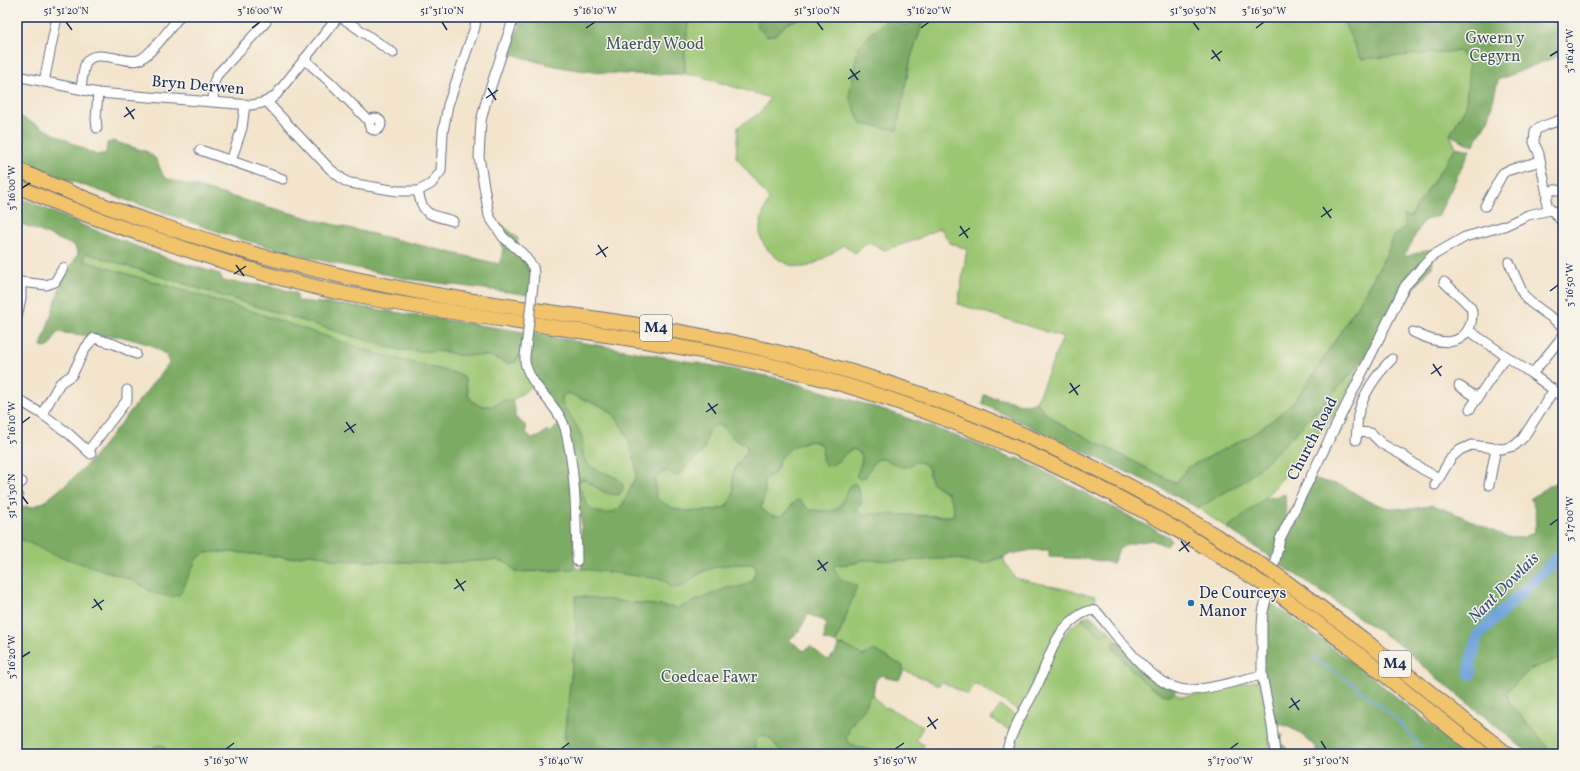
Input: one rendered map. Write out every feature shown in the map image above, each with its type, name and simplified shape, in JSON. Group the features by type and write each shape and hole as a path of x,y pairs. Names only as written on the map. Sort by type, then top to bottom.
{"highway":[{"name":"M4","path":"17,168 106,206 221,245 271,260 353,279 443,296 625,322 749,345 808,359 894,385 1013,430 1074,457 1133,486 1229,543 1281,578 1363,639 1507,754"},
{"name":"M4","path":"17,186 110,224 184,249 302,283 353,295 436,310 662,344 757,363 821,378 904,404 987,436 1093,484 1181,532 1276,592 1350,648 1483,754"}],"street":[{"path":"44,82 57,17"},
{"path":"81,89 85,64 92,57 100,55 127,61 140,60 148,54 179,17"},
{"name":"Bryn Derwen","path":"17,76 98,93 257,105 267,102 276,95 338,17"},
{"path":"341,17 393,53"},
{"path":"267,102 325,163 345,181 397,191 418,191 431,184 441,171 443,132 448,105 475,27 476,17"},
{"path":"514,17 486,101 481,121 478,156 490,216 503,237 523,254 533,267 533,285 525,359 529,373 557,413 564,427 572,462 577,516 577,561"},
{"path":"213,102 215,78 266,22"},
{"path":"304,59 330,82 370,122"},
{"path":"94,122 98,93"},
{"path":"231,161 242,128 245,104"},
{"path":"1563,118 1542,125 1535,131 1534,142 1543,174 1547,206 1563,223"},
{"path":"200,150 283,179"},
{"path":"1485,206 1503,173 1507,170 1517,169 1540,161"},
{"path":"1543,174 1561,190"},
{"name":"Church Road","path":"1528,215 1549,192 1561,190"},
{"path":"418,191 421,204 426,212 453,222"},
{"name":"Church Road","path":"1275,754 1272,726 1262,675 1262,626 1263,612 1280,539 1405,286 1432,256 1465,237 1504,226 1528,215 1552,210 1563,210"},
{"path":"1509,262 1523,294 1563,326"},
{"path":"17,317 21,298 19,282 46,285 55,282 63,268"},
{"path":"1514,274 1523,270"},
{"path":"1413,332 1429,340 1445,342 1454,341 1468,330 1472,316 1471,308 1444,282"},
{"path":"1468,330 1563,397"},
{"path":"1532,374 1563,336"},
{"path":"42,414 60,383 72,375 76,361 94,338 114,344 136,354"},
{"path":"1470,409 1506,356"},
{"path":"1392,359 1381,371 1365,398 1358,415 1357,436 1370,433 1382,444 1402,455 1437,481 1451,458 1460,450 1471,445 1502,449 1514,446 1523,438 1553,391"},
{"path":"1459,386 1478,398"},
{"path":"17,399 42,414 68,433 90,452 127,400 127,390"},
{"path":"1489,485 1496,448"},
{"path":"1006,754 1011,737 1024,713 1059,636 1073,621 1091,610 1096,611 1148,670 1169,685 1189,690 1200,689 1262,675"}],"green space":[{"name":"Maerdy Wood","path":"522,17 689,17 685,52 685,74 601,73 584,71 545,64 507,52 519,28"},
{"path":"689,17 757,17 757,26 775,35 787,24 802,17 888,17 858,47 896,130 911,57 925,17 1344,17 1361,59 1459,51 1469,65 1466,106 1450,135 1456,147 1410,217 1405,228 1395,234 1387,253 1360,301 1296,399 1274,419 1250,436 1187,468 1176,483 1064,426 1048,415 1036,402 1063,337 958,304 967,249 950,243 940,228 913,241 884,250 869,242 855,253 844,245 809,266 794,266 778,259 771,253 762,240 760,233 761,220 769,199 736,157 738,127 761,112 770,98 699,76 685,74 685,52"},
{"path":"757,17 802,17 787,24 775,35 766,36 757,26"},
{"path":"888,17 904,26 915,22 918,17 925,17 911,57 897,130 861,124 849,96 858,47"},
{"path":"890,17 918,17 915,22 904,26"},
{"name":"Gwern y Cegyrn","path":"1341,17 1554,17 1563,25 1563,54 1498,80 1489,118 1473,146 1450,135 1466,106 1469,65 1459,51 1361,59"},
{"path":"17,115 96,155 106,153 107,143 113,141 148,152 156,159 164,177 168,179 323,222 499,264 503,251 501,239 497,230 501,224 518,238 517,246 533,277 530,295 408,279 328,262 237,238 65,179 17,158"},
{"path":"1456,147 1470,150 1438,216 1423,221 1404,257 1435,248 1432,267 1411,292 1353,372 1291,438 1246,480 1198,508 1159,487 982,404 984,395 1027,405 1036,402 1048,415 1064,426 1176,483 1187,468 1250,436 1274,419 1296,399 1360,301 1387,254 1395,234 1405,228 1405,215 1410,217"},
{"name":"Coedcae Fawr","path":"17,196 84,226 172,260 220,274 223,281 275,287 296,293 298,301 355,306 524,332 777,378 888,411 962,438 1012,459 1018,458 1169,537 1171,540 1166,546 1152,540 1128,544 1119,549 1113,563 1088,559 1049,557 1049,550 1032,550 1006,555 1004,558 997,558 987,563 975,563 952,558 907,561 863,560 855,563 836,565 834,567 835,571 840,577 857,586 836,643 824,640 825,628 828,623 808,614 800,630 789,640 804,651 810,646 827,660 835,654 838,646 844,645 863,656 874,650 903,666 903,673 899,680 887,678 882,675 877,678 873,694 869,697 865,708 852,723 846,739 857,748 880,754 786,754 782,752 769,738 761,735 755,741 756,746 754,754 571,754 564,738 576,639 575,596 678,608 727,588 745,585 754,577 756,569 754,564 734,564 714,568 698,574 687,583 675,588 670,587 666,581 662,579 582,569 581,516 574,516 575,569 516,572 506,562 496,560 442,563 364,561 333,560 325,556 310,554 289,558 234,552 216,552 205,553 196,559 179,595 170,597 154,593 134,581 54,555 17,537 17,506 32,507 44,502 70,481 94,457 169,363 166,355 151,345 120,336 90,336 57,332 50,346 45,348 41,346 63,279 78,254 75,246 17,222","holes":["86,253 400,350 490,356 509,364 515,362 526,344 529,373 562,421 550,433 547,430 539,437 532,438 526,433 526,426 515,417 515,408 512,401 504,400 492,406 480,406 472,401 468,395 465,379 459,374 381,355 251,311 84,261","569,393 597,404 613,414 621,426 633,452 636,476 624,502 617,510 613,512 601,513 593,510 587,503 578,485 580,480 583,479 600,490 614,495 619,495 623,489 623,484 619,480 611,475 596,470 588,464 584,458 581,434 562,403 562,397","716,425 724,427 734,439 747,446 746,453 735,468 733,476 733,496 731,501 728,505 719,509 696,511 677,509 661,502 656,498 655,480 659,474 665,471 670,471 672,474 677,476 682,473 689,463 704,451 709,429","807,441 816,442 823,446 822,461 826,466 834,464 852,449 859,452 862,456 861,464 856,476 860,479 864,477 874,462 879,459 883,459 903,467 908,467 915,462 924,463 929,469 931,482 948,493 954,508 953,516 883,514 860,515 857,512 857,508 861,505 861,499 856,484 852,484 850,486 841,505 833,510 809,510 801,501 796,500 784,514 780,516 773,516 766,513 761,508 765,493 764,479 775,473 779,460 790,448"]},
{"path":"86,253 400,350 490,356 509,364 515,362 526,348 535,384 512,401 504,400 492,406 480,406 472,401 468,395 465,379 459,374 381,355 251,311 84,261"},
{"path":"1376,340 1335,414 1264,499 1227,528 1198,508 1246,480 1291,438 1353,372"},
{"path":"569,393 597,404 613,414 621,426 633,452 636,476 624,502 617,510 613,512 601,513 591,509 578,485 580,480 583,479 604,492 619,494 621,481 595,469 588,464 584,458 581,435 562,403 562,397"},
{"path":"716,424 724,427 734,439 747,446 747,451 733,472 734,490 728,504 719,509 688,511 672,507 655,498 655,480 658,476 672,470 685,469 701,453 709,429"},
{"path":"807,441 816,442 823,446 821,455 839,462 845,453 852,449 859,452 862,456 861,464 856,476 866,477 871,465 878,459 886,460 903,467 908,467 915,462 924,463 929,469 928,474 939,488 948,493 954,508 953,516 860,515 857,512 861,499 859,487 845,496 839,507 835,509 826,511 809,510 801,501 792,504 782,515 770,515 761,508 765,493 764,479 778,467 779,460 790,448"},
{"path":"1563,477 1563,657 1531,669 1506,692 1509,702 1553,754 1530,754 1425,668 1404,648 1227,528 1264,499 1285,494 1286,518 1312,478 1343,486 1368,501 1388,508 1412,509 1433,505 1506,537 1522,538 1534,532 1535,528 1535,511 1530,499"},
{"path":"17,537 54,555 74,560 134,581 154,593 183,589 196,559 205,553 216,552 234,552 289,558 310,554 325,556 333,560 364,561 442,563 496,560 506,562 517,572 553,571 567,568 586,569 662,579 666,581 670,587 680,586 706,570 720,566 754,564 756,569 752,580 745,585 727,588 678,608 576,596 576,639 564,738 571,754 166,754 166,750 155,746 150,754 17,754"},
{"path":"952,558 981,563 1004,558 1004,561 1015,578 1095,596 1096,600 1081,609 1058,627 1021,710 1018,710 975,683 968,695 942,682 940,685 935,685 932,682 903,670 903,666 874,650 863,656 848,647 838,646 836,643 848,612 845,581 836,574 834,567 836,565 855,563 863,560 907,561"},
{"path":"1266,599 1368,674 1467,754 1315,754 1318,749 1304,737 1294,730 1277,724 1274,721 1262,675"},
{"path":"1089,615 1110,632 1103,636 1097,633 1081,619"},
{"path":"1084,617 1108,630 1166,689 1182,697 1260,680 1266,707 1271,754 1010,754 1018,731 1056,647 1069,629"},
{"path":"1121,641 1148,670 1178,688 1175,692 1170,695 1162,694 1146,684 1113,647 1113,643"},
{"path":"1562,656 1563,754 1553,754 1509,702 1506,692 1531,669"},
{"path":"873,694 878,702 884,707 887,707 923,727 916,740 924,745 918,754 880,754 872,750 857,747 849,743 846,739 849,729 865,708 869,697"},
{"path":"1000,706 1017,716 1009,730 991,719"},
{"path":"1277,734 1283,735 1280,742 1293,754 1275,754"},
{"path":"761,735 769,738 782,752 786,754 754,754 756,747 755,741"},
{"path":"155,746 164,746 166,754 150,754"}],"waterway":[{"path":"1556,42 1563,47"},
{"name":"Nant Dowlais","path":"1470,674 1471,660 1478,635 1563,553"},
{"path":"1312,657 1350,682 1396,719 1427,754"}],"place":[{"name":"De Courceys Manor","path":"1191,603"}]}
